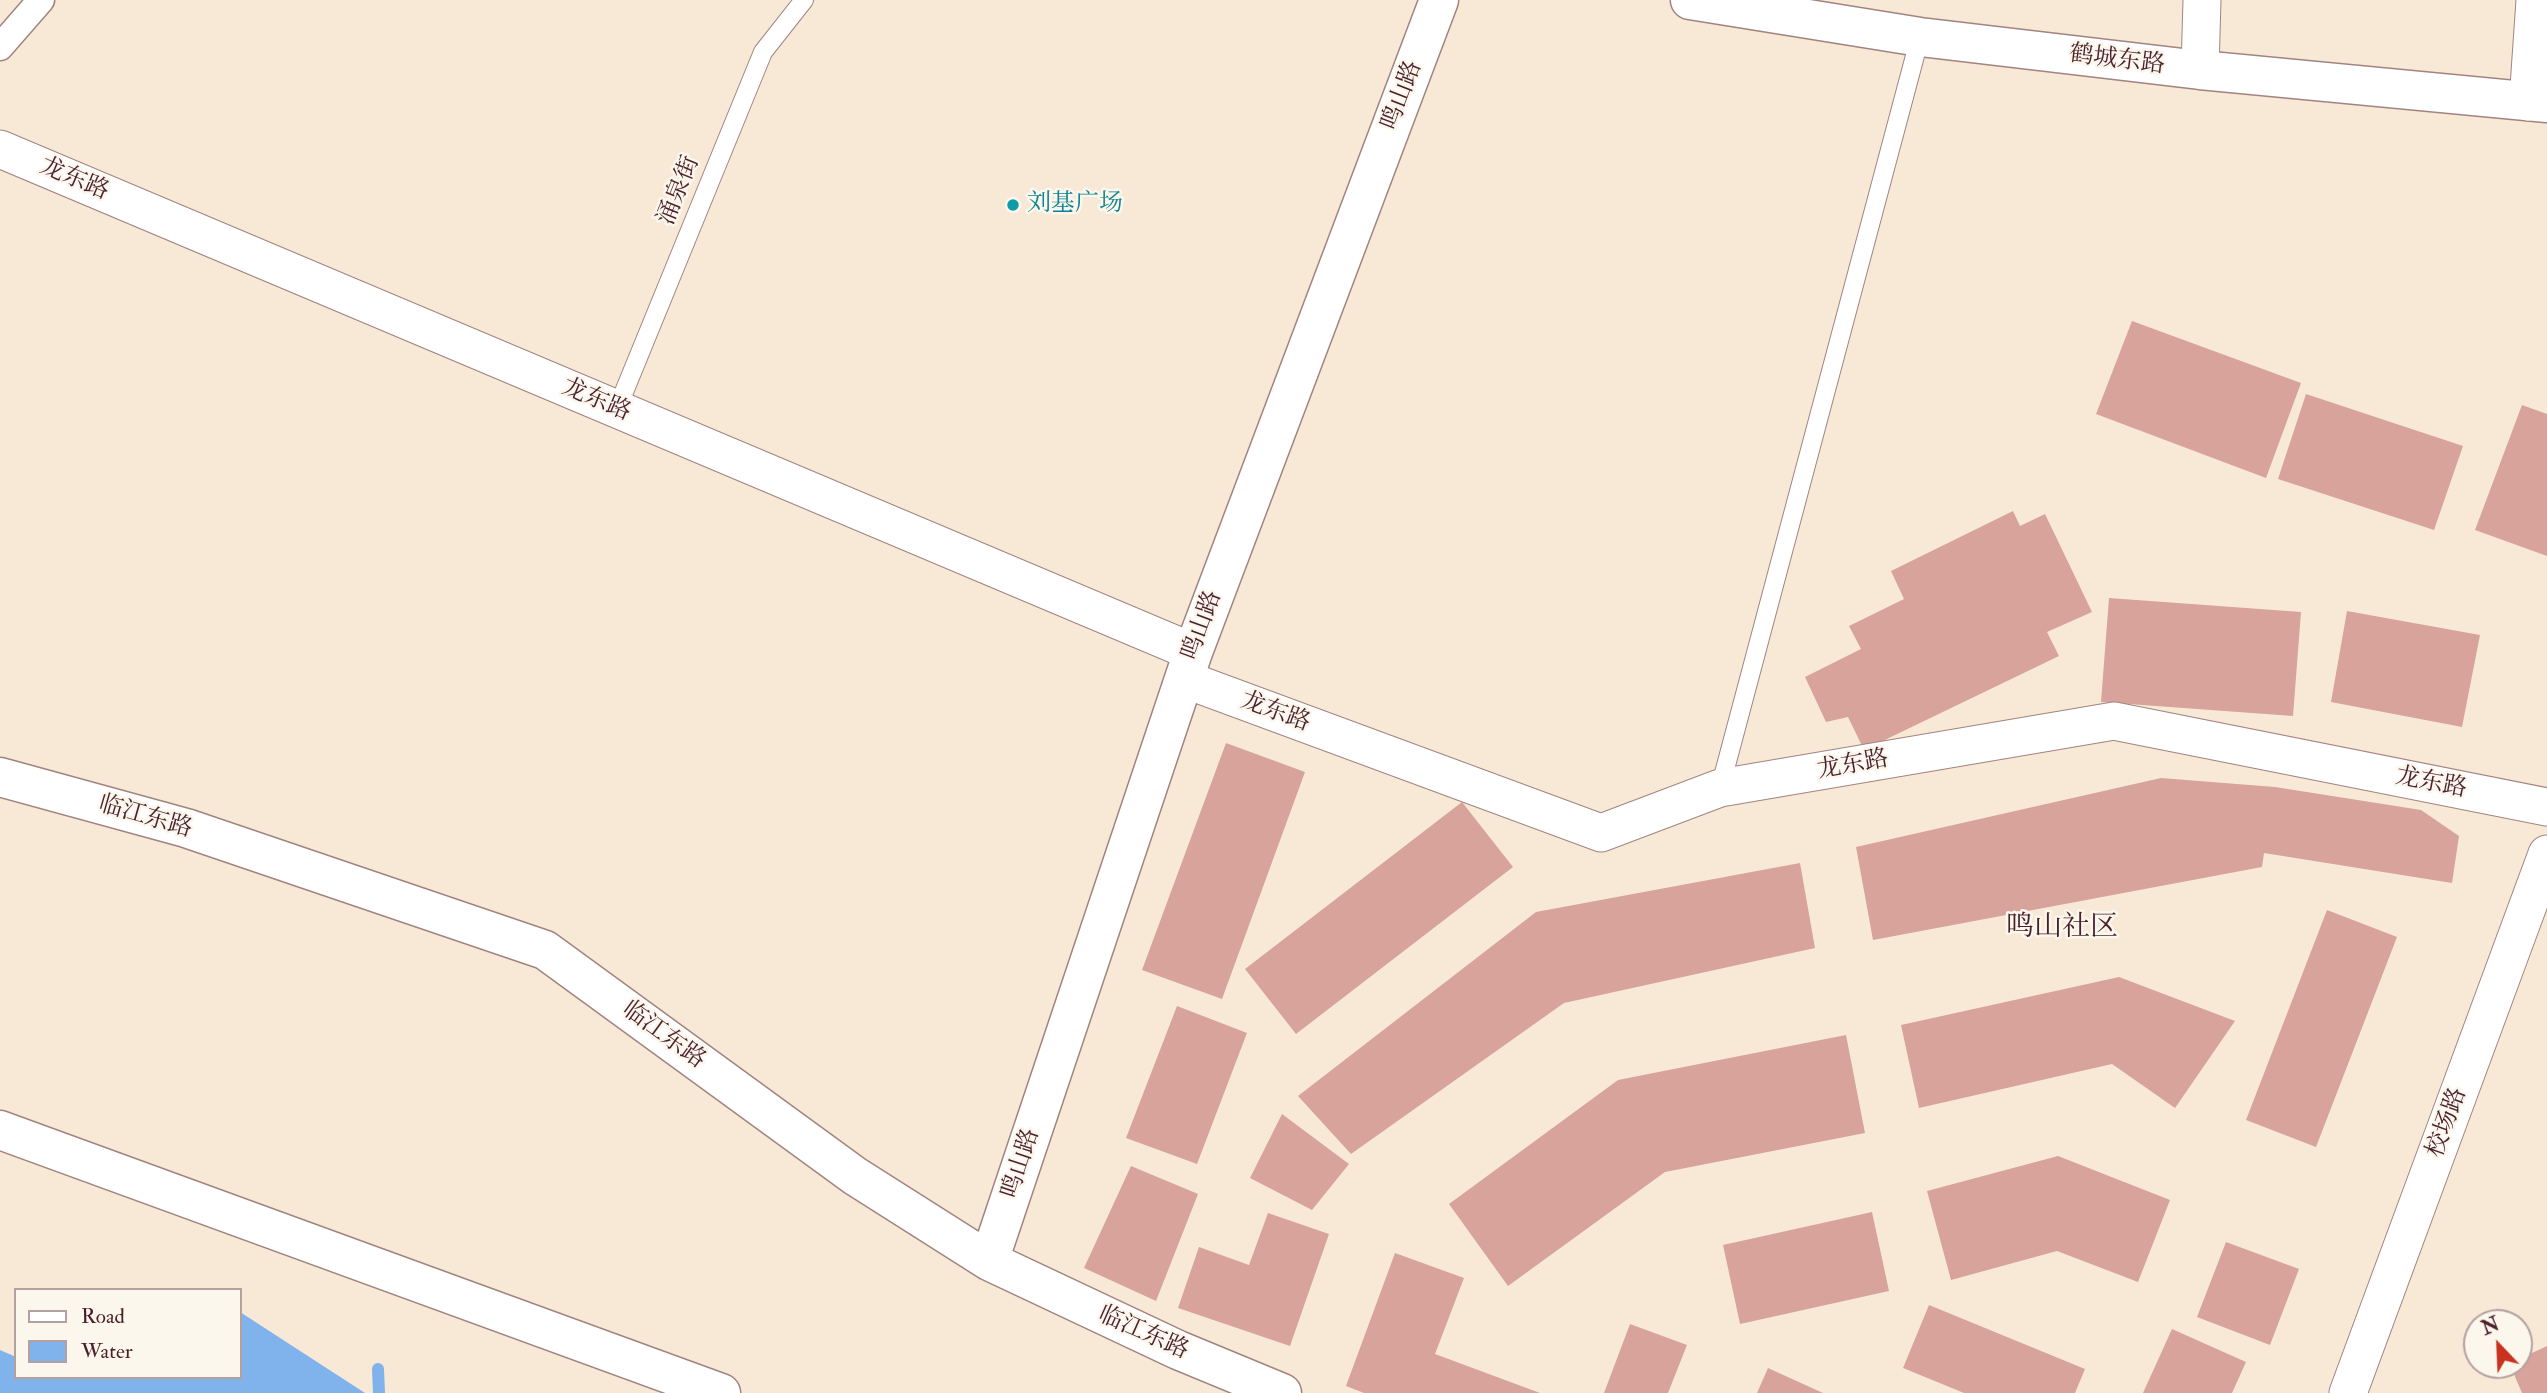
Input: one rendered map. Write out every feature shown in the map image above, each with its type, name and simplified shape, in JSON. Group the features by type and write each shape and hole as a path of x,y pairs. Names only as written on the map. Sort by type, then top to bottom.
{"street":[{"path":"0,47 41,0"},
{"name":"鸣山路","path":"989,1261 1188,666 1439,0"},
{"name":"鹤城东路","path":"1690,0 1920,37 2200,70 2538,103"},
{"path":"2200,70 2202,0"},
{"path":"2535,0 2538,103"},
{"name":"龙东路","path":"0,149 617,410 1188,666 1601,833 1720,788 2114,721 2547,807"},
{"name":"临江东路","path":"0,777 186,828 545,950 855,1175 989,1261 1178,1350 1282,1393"},
{"name":"校场路","path":"2348,1393 2547,853"},
{"path":"0,1130 720,1393"}],"lane":[{"name":"涌泉街","path":"617,410 763,52 804,0"},
{"path":"1720,788 1920,37"}],"water":[{"path":"242,1313 365,1393 0,1393 0,1350 14,1356 14,1379 242,1379"}],"building":[{"path":"2132,321 2301,383 2266,478 2096,414"},
{"path":"2306,394 2463,446 2434,530 2278,479"},
{"path":"2522,405 2547,414 2547,556 2475,530"},
{"path":"2013,511 2020,526 2045,514 2092,612 2047,632 2059,656 1864,750 1848,717 1826,722 1805,677 1861,649 1849,626 1904,599 1891,571"},
{"path":"2109,598 2301,612 2293,716 2101,702"},
{"path":"2347,611 2480,635 2462,727 2331,702"},
{"path":"1226,743 1305,772 1222,999 1142,970"},
{"path":"2161,778 2275,787 2421,810 2459,836 2452,883 2264,853 2262,867 1873,940 1856,847"},
{"path":"1462,802 1513,867 1296,1034 1245,969"},
{"path":"1800,863 1815,948 1564,1003 1351,1154 1298,1096 1536,912"},
{"path":"2327,910 2397,937 2316,1147 2246,1120"},
{"path":"2119,977 2235,1021 2175,1108 2112,1064 1919,1108 1901,1025"},
{"path":"1177,1006 1247,1033 1197,1164 1126,1138"},
{"path":"1846,1035 1865,1133 1665,1172 1508,1286 1449,1204 1618,1080"},
{"path":"1282,1114 1349,1164 1312,1210 1250,1178"},
{"path":"2058,1156 2170,1200 2138,1282 2057,1251 1951,1280 1927,1191"},
{"path":"1131,1166 1198,1194 1156,1301 1084,1268"},
{"path":"1872,1212 1889,1291 1740,1324 1723,1245"},
{"path":"1268,1213 1329,1234 1290,1346 1178,1308 1199,1247 1249,1265"},
{"path":"2226,1242 2299,1269 2270,1345 2197,1317"},
{"path":"1395,1253 1464,1278 1435,1354 1540,1393 1364,1393 1346,1386"},
{"path":"1929,1305 2085,1369 2075,1393 1964,1393 1903,1368"},
{"path":"1630,1324 1687,1345 1668,1393 1604,1393"},
{"path":"2172,1329 2246,1362 2232,1393 2143,1393"},
{"path":"2547,1346 2547,1393 2522,1393 2516,1379 2533,1379 2533,1352"},
{"path":"1768,1368 1823,1393 1757,1393"}],"waterway":[{"path":"378,1369 379,1393"}],"place":[{"name":"刘基广场","path":"1013,205"}],"district":[{"name":"鸣山社区","path":"2062,929"}]}
